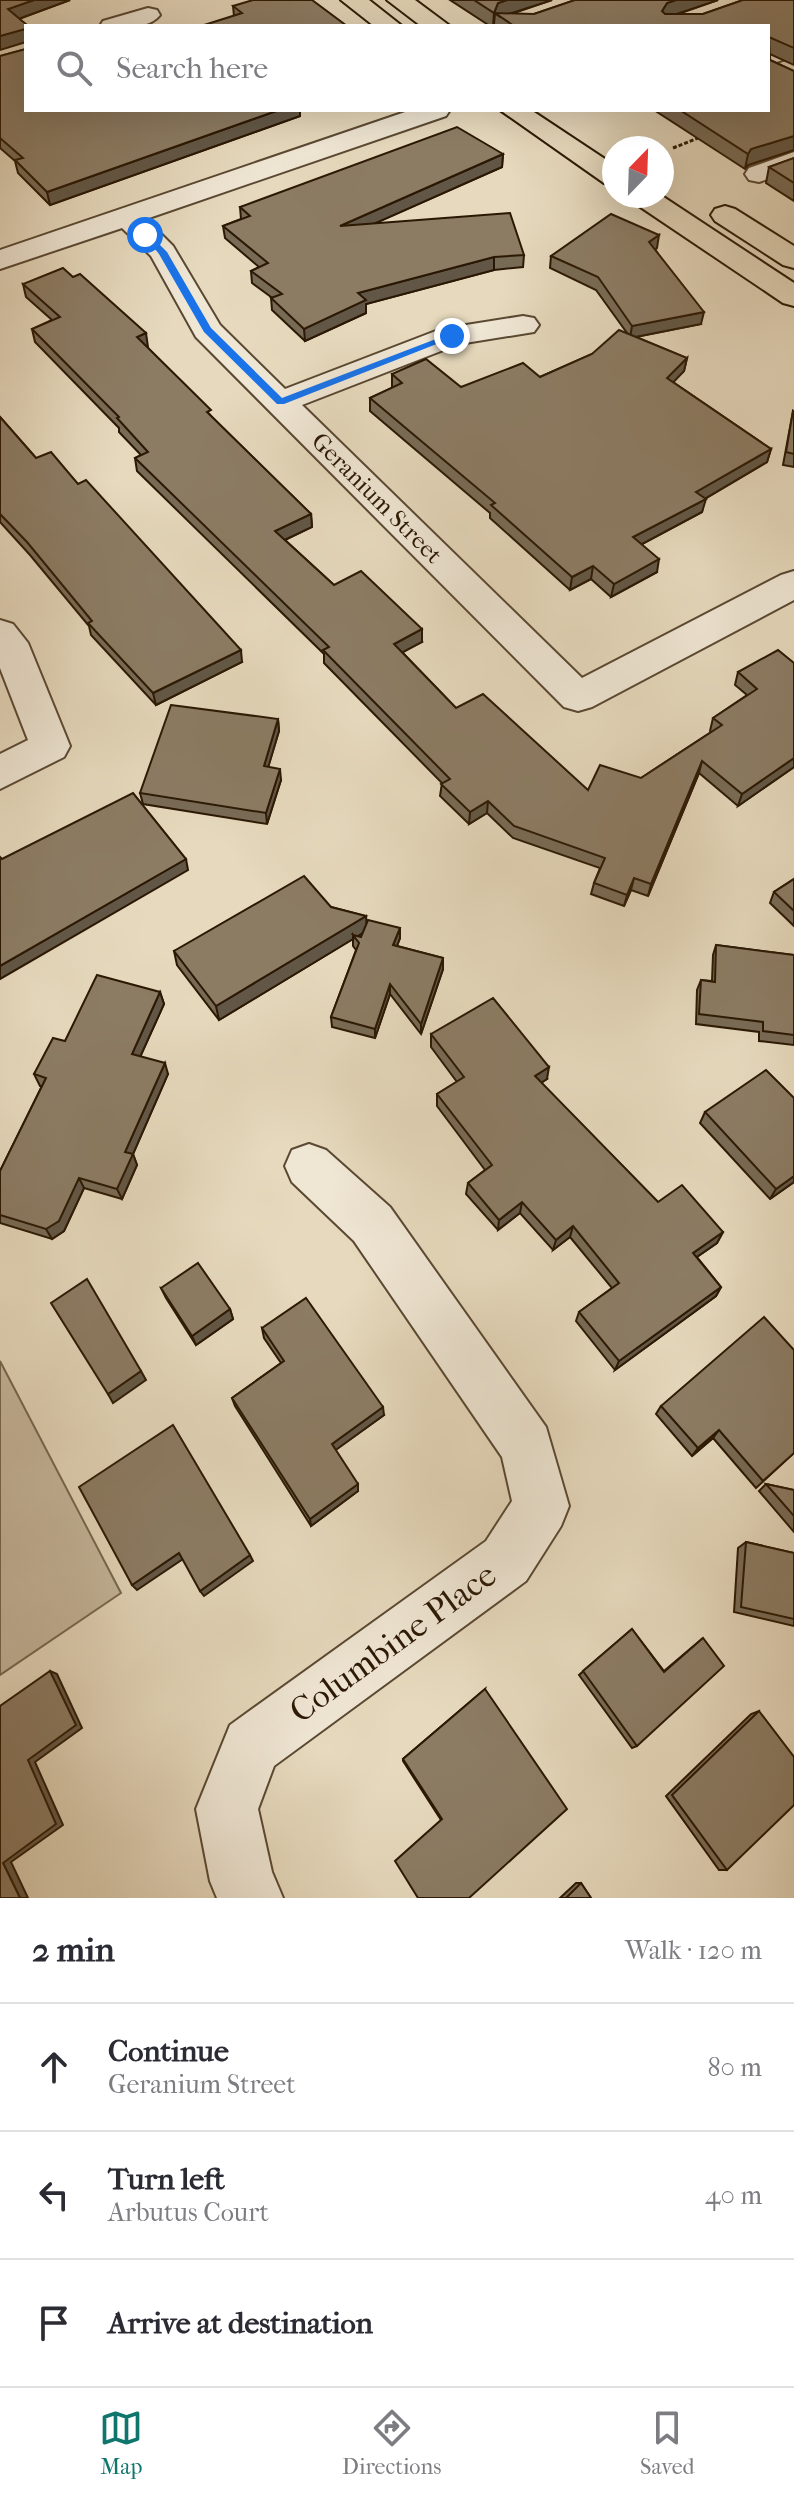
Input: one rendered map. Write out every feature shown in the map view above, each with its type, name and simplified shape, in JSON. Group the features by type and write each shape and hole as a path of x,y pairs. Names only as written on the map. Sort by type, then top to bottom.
{"main road":[{"path":"353,0 387,24"},
{"path":"399,0 435,24"},
{"path":"516,112 602,169"},
{"path":"703,202 794,259"},
{"path":"661,208 794,297"}],"street":[{"path":"119,24 148,15"},
{"path":"770,59 794,48"},
{"path":"770,61 794,77"},
{"path":"0,225 12,256 431,112"},
{"path":"759,174 794,160"},
{"name":"Geranium Street","path":"127,217 163,252 207,330 578,697 794,584"},
{"path":"281,402 452,336 523,325"},
{"path":"0,633 9,643 50,746 0,773"},
{"name":"Columbine Place","path":"251,1898 242,1881 227,1809 251,1746 506,1561 541,1506 527,1446 372,1224 309,1166"}],"path":[{"path":"674,148 713,133"}],"shaded area":[{"path":"0,1361 121,1593 0,1675"}],"building":[{"path":"0,0 34,0 8,9 26,24 24,29 0,36"},
{"path":"253,0 312,0 344,24 207,24 242,13 233,6"},
{"path":"474,0 507,0 498,3 494,13"},
{"path":"575,0 676,0 667,3 662,11 665,14 703,14 743,0 794,0 794,48 770,37 770,24 511,24 495,13 534,14"},
{"path":"24,50 24,112 273,112 47,192 15,160 23,158 0,138 0,56"},
{"path":"770,60 794,71 794,136 751,149 748,154 683,112 770,112"},
{"path":"457,127 503,154 340,226 510,213 524,255 494,257 358,293 366,300 304,329 271,298 282,294 251,271 268,263 223,226 250,216 240,207"},
{"path":"794,158 794,183 769,167"},
{"path":"611,214 659,235 649,242 704,312 632,326 598,277 551,256"},
{"path":"63,268 73,277 80,274 146,333 137,337 211,410 207,412 311,514 275,531 334,585 361,571 422,629 394,644 456,708 483,694 588,790 600,765 641,778 722,725 713,718 757,689 738,672 778,650 794,663 794,758 742,794 702,761 651,884 634,878 627,895 594,883 605,858 514,826 488,801 470,812 441,784 450,779 323,650 329,647 135,458 148,452 119,417 32,329 60,317 23,284"},
{"path":"619,330 687,358 667,378 771,449 696,492 706,499 633,537 659,559 614,584 593,566 572,577 491,505 495,503 370,398 402,383 392,374 426,359 461,387 523,363 540,377 592,354"},
{"path":"794,412 794,454 786,452"},
{"path":"0,417 36,458 51,452 78,484 86,480 241,650 153,693 88,623 92,621 0,514"},
{"path":"171,705 278,719 264,766 280,769 266,813 140,793"},
{"path":"133,793 186,859 0,966 0,857 2,859"},
{"path":"304,876 331,907 366,916 216,1006 174,951"},
{"path":"794,879 794,911 774,892"},
{"path":"368,920 400,928 393,945 443,958 421,1024 390,984 375,1029 331,1017 359,943 353,935 361,937"},
{"path":"716,945 794,955 794,1035 763,1031 763,1022 699,1014 701,980 715,982"},
{"path":"97,975 160,992 132,1054 165,1063 125,1152 133,1154 117,1189 79,1178 59,1221 46,1229 0,1215 0,1171 46,1078 34,1074 53,1038 65,1041"},
{"path":"493,998 549,1067 535,1076 658,1202 682,1185 723,1232 693,1253 721,1287 619,1361 579,1312 619,1283 573,1226 556,1240 522,1202 499,1220 468,1183 492,1165 437,1094 464,1077 431,1034"},
{"path":"766,1070 794,1098 794,1176 776,1189 705,1112"},
{"path":"198,1263 230,1309 192,1336 161,1288"},
{"path":"87,1279 141,1371 108,1394 51,1303"},
{"path":"306,1298 383,1407 332,1444 358,1484 310,1519 232,1398 284,1361 262,1328"},
{"path":"764,1317 794,1350 794,1453 763,1481 719,1430 698,1448 661,1406"},
{"path":"173,1425 250,1555 200,1591 179,1553 132,1585 79,1487"},
{"path":"766,1484 794,1490 794,1516"},
{"path":"746,1542 794,1553 794,1619 741,1607"},
{"path":"632,1629 664,1672 703,1638 724,1666 637,1746 583,1671"},
{"path":"50,1671 76,1725 28,1760 56,1824 3,1863 20,1898 0,1898 0,1706"},
{"path":"485,1689 567,1809 469,1898 418,1898 395,1861 442,1819 403,1759"},
{"path":"759,1711 794,1757 794,1805 727,1870 672,1795"},
{"path":"581,1883 591,1898 566,1898"}],"route":[{"path":"145,235 163,252 207,330 281,402 452,336"}]}
